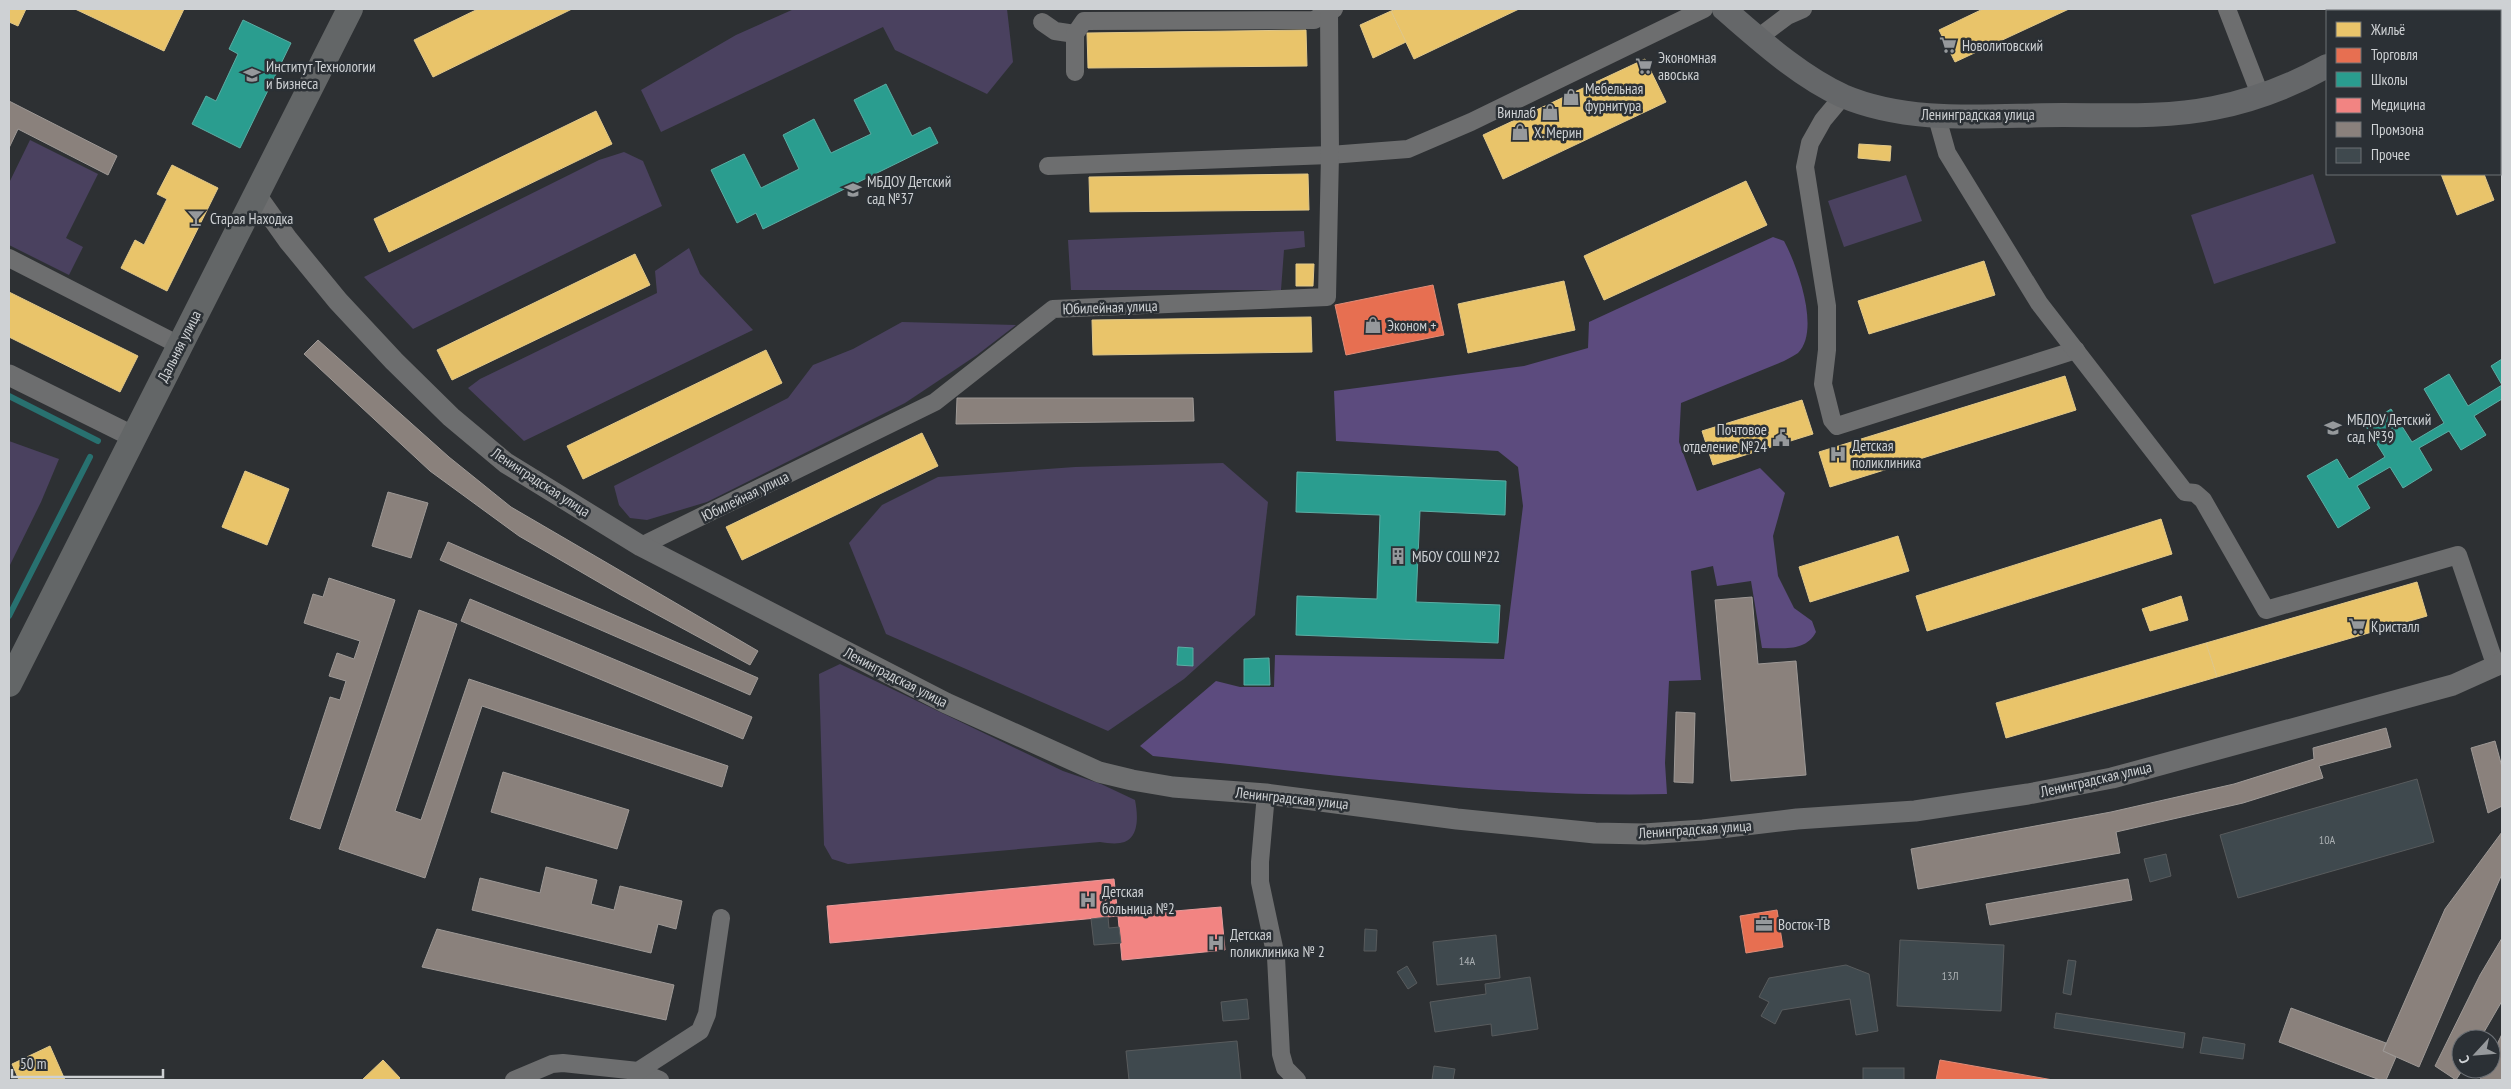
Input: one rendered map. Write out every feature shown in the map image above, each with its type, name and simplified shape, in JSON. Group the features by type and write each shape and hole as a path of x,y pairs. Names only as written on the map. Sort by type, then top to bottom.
{"main road":[{"name":"Дальняя улица","path":"9,684 350,9"},
{"name":"Ленинградская улица","path":"1724,9 1758,38 1818,83 1843,96 1876,107 1913,114 2156,115 2213,109 2261,97 2326,66"}],"street":[{"path":"1075,72 1074,34 1084,22 1314,20 1331,9"},
{"name":"Юбилейная улица","path":"642,546 935,402 1053,309 1327,297 1331,9"},
{"path":"1048,166 1330,155 1408,149 1471,122 1704,9"},
{"path":"1758,38 1787,16 1803,9"},
{"path":"2227,9 2261,97"},
{"path":"1042,22 1055,31 1074,34"},
{"path":"1843,96 1823,120 1810,143 1805,167 1827,306 1827,350 1823,384 1832,420 1837,426 2076,350"},
{"path":"1936,114 1947,153 2039,304 2185,492 2195,493 2203,500 2266,610 2458,555 2499,665"},
{"name":"Ленинградская улица","path":"256,195 288,240 338,301 394,362 450,416 506,463 642,546 946,703 1099,772 1173,787 1266,794 1457,819 1595,833 1644,834 1693,831 1797,820 1915,811 2028,794 2112,778 2453,684 2499,665"},
{"path":"9,258 180,345"},
{"path":"9,375 134,437"},
{"path":"1266,794 1260,882 1276,957 1282,1054 1285,1068 1297,1080"},
{"path":"638,1071 700,1032 707,1014 721,918"},
{"path":"514,1080 552,1064 564,1062 638,1071 660,1080"}],"shaded area":[{"path":"794,9 1007,9 1013,62 987,94 895,50 883,27 661,132 641,90 736,35"},
{"path":"30,140 98,174 66,238 83,247 69,275 9,245 9,183"},
{"path":"624,152 643,161 662,206 413,329 364,277 599,160"},
{"path":"2313,174 2336,243 2214,284 2191,215"},
{"path":"1906,175 1922,221 1844,247 1828,201"},
{"path":"1304,231 1305,247 1284,250 1281,290 1071,290 1068,240"},
{"path":"1773,237 1784,241 1800,281 1807,314 1805,343 1798,353 1784,361 1681,403 1679,442 1697,491 1760,468 1785,493 1773,536 1778,576 1794,608 1812,621 1816,632 1812,638 1800,646 1793,648 1762,648 1751,581 1717,586 1713,566 1691,571 1701,680 1669,681 1665,763 1667,794 1538,792 1410,783 1153,756 1140,746 1216,681 1240,687 1274,687 1275,655 1504,659 1523,506 1518,467 1498,451 1336,441 1334,391 1524,366 1588,348 1589,322"},
{"path":"689,248 700,274 753,330 524,441 468,388 480,379 657,293 655,271"},
{"path":"902,322 1016,325 977,355 905,403 707,502 647,520 630,518 619,505 614,486 788,398 813,365 853,349"},
{"path":"9,441 59,459 41,502 9,567"},
{"path":"1223,463 1268,502 1255,615 1184,679 1108,731 886,634 849,543 882,505 938,477 1075,467"},
{"path":"840,664 1063,771 1101,784 1135,800 1137,819 1134,832 1127,841 1118,843 1100,842 848,864 832,859 824,845 819,674"}],"building: Жильё":[{"path":"9,9 26,9 18,26 9,22"},
{"path":"75,9 184,9 164,51"},
{"path":"478,9 572,9 433,77 414,40"},
{"path":"1397,9 1519,9 1414,59 1391,11"},
{"path":"1983,9 2069,9 1955,62 1939,30"},
{"path":"1391,11 1406,42 1373,58 1360,25"},
{"path":"1306,30 1307,66 1088,68 1087,33"},
{"path":"1645,59 1666,102 1503,179 1483,135"},
{"path":"596,111 612,144 389,252 374,219"},
{"path":"1859,144 1891,146 1890,161 1858,158"},
{"path":"172,165 218,188 167,291 121,268 135,240 144,245 167,199 157,194"},
{"path":"1308,174 1309,210 1090,212 1089,177"},
{"path":"2441,175 2484,175 2494,200 2457,215"},
{"path":"1746,181 1767,225 1604,300 1584,256"},
{"path":"635,254 650,285 452,380 437,350"},
{"path":"1984,261 1995,295 1869,334 1858,301"},
{"path":"1296,264 1314,264 1313,286 1296,286"},
{"path":"1564,281 1575,330 1468,353 1458,304"},
{"path":"9,292 138,356 120,392 9,337"},
{"path":"1311,317 1312,352 1093,355 1092,320"},
{"path":"766,350 782,383 583,479 567,446"},
{"path":"2065,376 2076,410 1830,487 1819,452"},
{"path":"1802,400 1813,434 1713,465 1702,431"},
{"path":"922,433 938,466 742,560 726,527"},
{"path":"245,471 289,489 267,545 222,527"},
{"path":"2161,519 2172,554 1927,631 1916,596"},
{"path":"1898,536 1909,571 1810,602 1799,567"},
{"path":"2417,582 2427,616 2217,677 2206,643"},
{"path":"2181,596 2188,620 2150,631 2142,609"},
{"path":"2206,643 2217,677 2006,738 1996,703"},
{"path":"50,1046 65,1080 19,1080 12,1064"},
{"path":"383,1060 400,1078 398,1080 362,1080"}],"building: Торговля":[{"path":"1433,285 1444,335 1346,355 1335,305"},
{"path":"1777,910 1783,947 1746,953 1740,916"},
{"path":"1940,1060 2053,1080 1936,1080"}],"building: Школы":[{"name":"Институт Технологии и Бизнеса","path":"243,20 291,43 240,148 192,124 206,96 216,101 238,54 229,49"},
{"path":"886,84 912,136 930,127 938,143 763,229 756,213 737,223 711,170 744,154 761,188 799,169 783,135 814,119 831,153 871,134 854,100"},
{"path":"2502,359 2502,385 2491,366"},
{"path":"2449,374 2468,406 2502,385 2502,399 2474,416 2486,435 2461,450 2449,431 2419,448 2432,470 2403,488 2390,467 2357,486 2370,508 2338,528 2307,476 2337,459 2349,479 2385,457 2365,425 2391,409 2412,442 2444,423 2424,389"},
{"name":"МБОУ СОШ №22","path":"1297,472 1506,481 1505,515 1420,511 1416,602 1500,605 1498,643 1296,635 1297,596 1377,599 1380,515 1296,512"},
{"path":"1178,647 1193,648 1193,666 1177,665"},
{"path":"1269,658 1270,685 1244,685 1244,659"}],"building: Медицина":[{"path":"1114,879 1118,916 830,943 827,906"},
{"path":"1221,907 1225,950 1122,960 1118,916"}],"building: Промзона":[{"path":"9,101 117,156 108,175 18,129 9,148"},
{"path":"318,340 449,457 511,507 758,651 750,665 619,594 519,536 430,471 304,354"},
{"path":"957,398 1193,398 1194,421 956,424"},
{"path":"388,492 428,503 411,558 372,546"},
{"path":"448,542 758,678 750,695 440,560"},
{"path":"329,578 395,600 320,829 290,819 330,697 340,700 346,681 329,676 337,653 354,659 360,641 304,623 313,594 323,597"},
{"path":"1752,597 1758,664 1796,661 1806,775 1731,781 1715,600"},
{"path":"470,599 752,717 743,739 461,621"},
{"path":"419,610 457,624 395,811 421,820 469,679 728,766 722,787 482,706 425,878 339,849"},
{"path":"1676,712 1695,713 1693,783 1674,782"},
{"path":"2386,728 2391,747 2319,766 2323,778 2243,803 2116,832 2120,853 1918,889 1911,849 2111,812 2234,784 2314,759 2313,748"},
{"path":"2495,741 2502,767 2502,806 2488,813 2471,748"},
{"path":"503,772 629,810 617,849 491,812"},
{"path":"2502,832 2502,874 2419,1067 2383,1051 2445,909"},
{"path":"546,867 597,880 591,904 614,910 620,886 682,901 676,929 658,924 651,953 472,910 480,878 540,893"},
{"path":"2128,879 2132,900 1990,925 1986,904"},
{"path":"437,929 674,985 666,1020 422,967"},
{"path":"2502,938 2502,1001 2486,1029 2453,1029 2480,975"},
{"path":"2291,1008 2386,1043 2383,1051 2396,1057 2386,1080 2380,1080 2279,1042"},
{"path":"2451,1034 2451,1077 2435,1066"},
{"path":"2502,1034 2502,1080 2480,1080 2501,1079"}],"building: Прочее":[{"path":"2417,779 2434,842 2238,898 2220,835"},
{"path":"2166,854 2171,876 2150,882 2144,859"},
{"path":"1108,917 1109,928 1119,927 1121,943 1094,945 1091,919"},
{"path":"1365,929 1377,930 1376,951 1364,951"},
{"path":"1496,935 1500,978 1437,985 1433,942"},
{"path":"1900,940 2004,945 2001,1011 1897,1006"},
{"path":"2068,960 2076,961 2071,995 2063,993"},
{"path":"1846,965 1869,974 1878,1031 1856,1035 1850,999 1782,1010 1775,1024 1761,1016 1769,1002 1759,997 1769,978"},
{"path":"1407,966 1417,983 1408,989 1397,972"},
{"path":"1530,977 1538,1029 1492,1036 1491,1024 1435,1032 1430,1002 1486,994 1485,984"},
{"path":"1247,999 1249,1019 1223,1021 1221,1002"},
{"path":"2056,1013 2185,1033 2183,1048 2054,1028"},
{"path":"2203,1037 2245,1044 2243,1059 2200,1053"},
{"path":"1237,1041 1241,1080 1129,1080 1126,1051"},
{"path":"1434,1066 1455,1069 1453,1080 1432,1080"},
{"path":"1863,1068 1904,1068 1904,1080 1863,1080"}],"waterway":[{"path":"9,396 98,441"},
{"path":"9,616 90,457"}],"place":[{"name":"Новолитовский","path":"1948,45"},
{"name":"Экономная авоська","path":"1644,66"},
{"name":"Институт Технологии и Бизнеса","path":"252,75"},
{"name":"Мебельная фурнитура","path":"1571,97"},
{"name":"Винлаб","path":"1550,112"},
{"name":"Х. Мерин","path":"1520,132"},
{"name":"МБДОУ Детский сад №37","path":"853,190"},
{"name":"Старая Находка","path":"196,218"},
{"name":"Эконом +","path":"1373,325"},
{"name":"МБДОУ Детский сад №39","path":"2333,428"},
{"name":"Почтовое отделение №24","path":"1781,438"},
{"name":"Детская поликлиника","path":"1838,454"},
{"name":"МБОУ СОШ №22","path":"1398,556"},
{"name":"Кристалл","path":"2357,626"},
{"name":"Детская больница №2","path":"1088,900"},
{"name":"Восток-ТВ","path":"1764,924"},
{"name":"Детская поликлиника № 2","path":"1216,943"}]}
